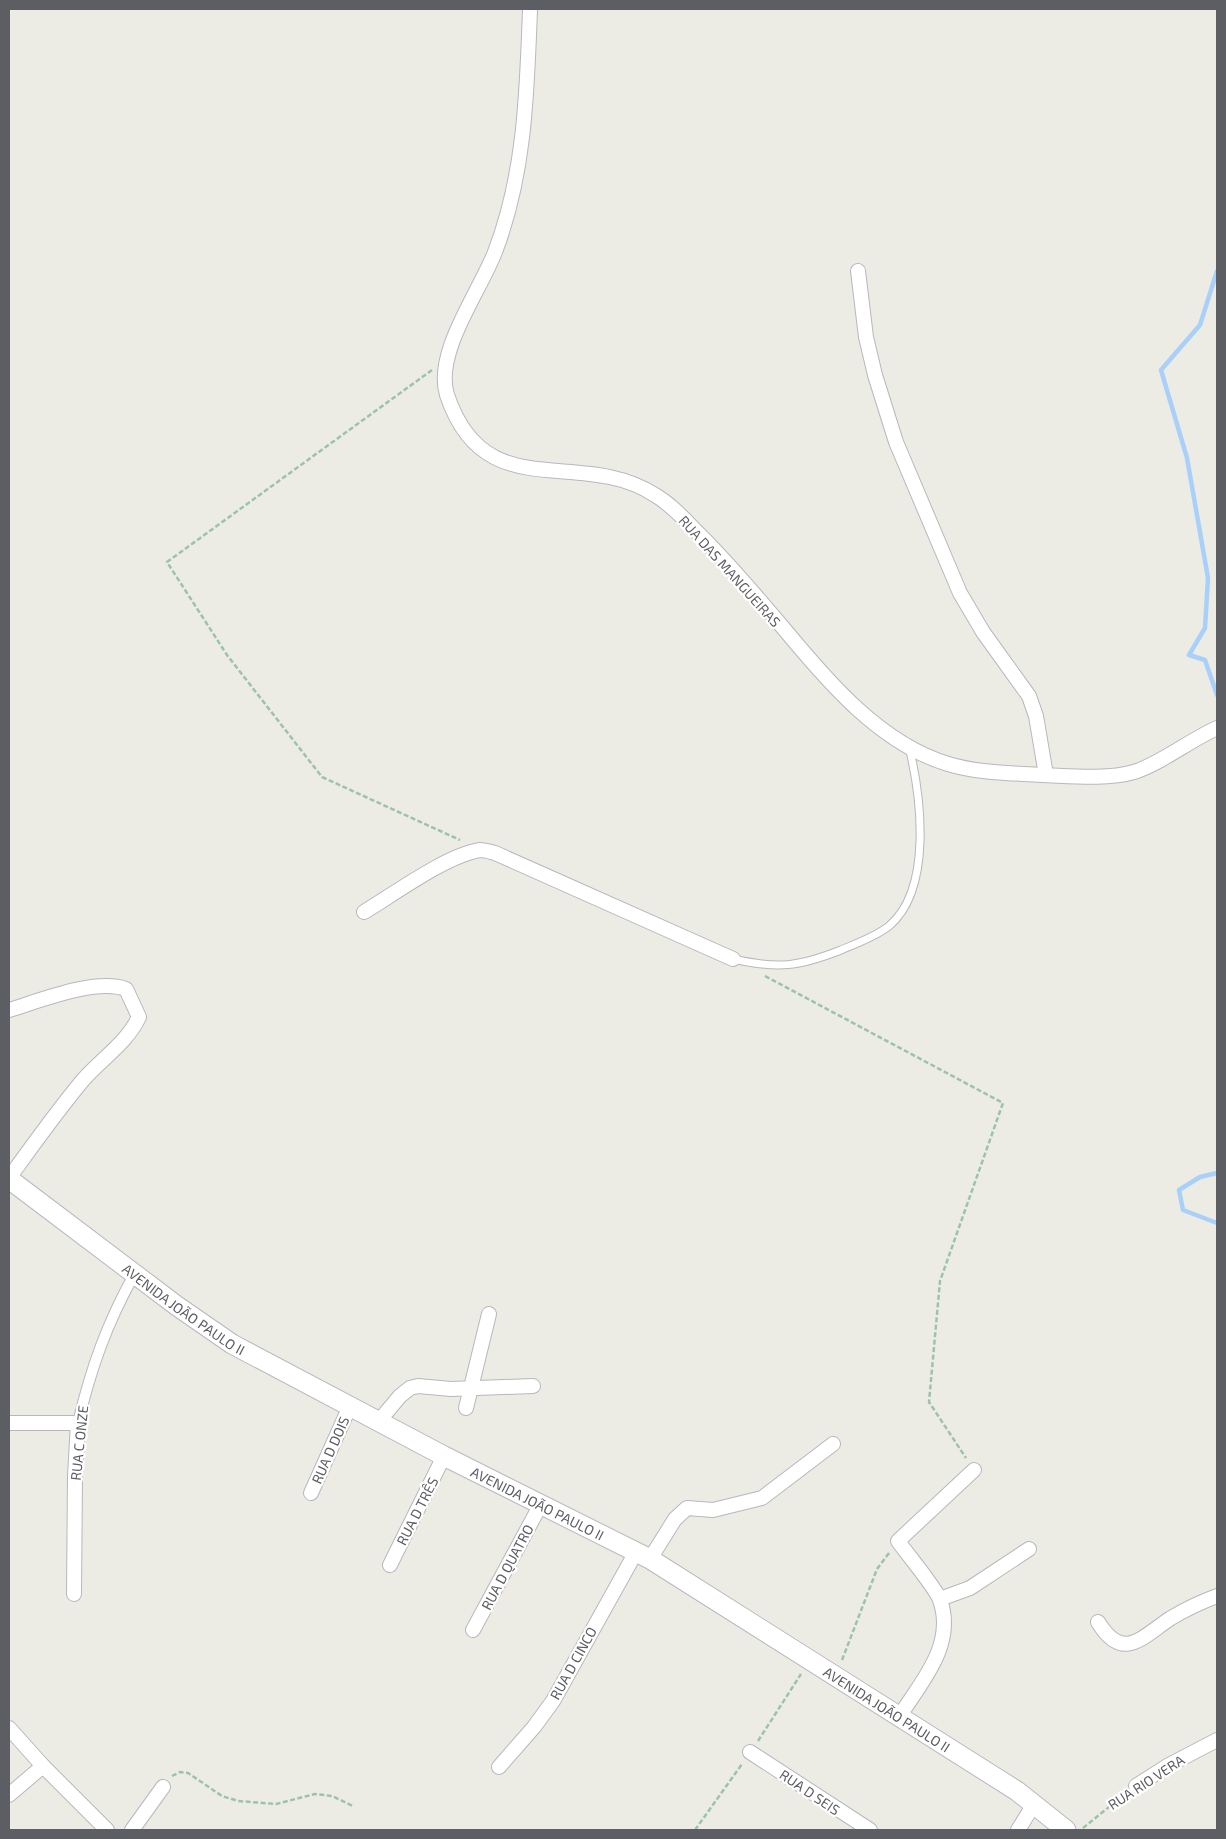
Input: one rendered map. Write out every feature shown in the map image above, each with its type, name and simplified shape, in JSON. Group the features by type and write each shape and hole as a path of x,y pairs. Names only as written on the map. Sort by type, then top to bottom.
{"main road":[{"name":"AVENIDA JOÃO PAULO II","path":"9,1179 176,1306 232,1344 444,1456 643,1556 1034,1804 1066,1830"}],"street":[{"name":"RUA DAS MANGUEIRAS","path":"530,9 525,113 515,190 494,254 452,341 445,360 443,378 459,421 474,441 488,454 506,464 530,469 607,476 655,494 713,548 829,683 845,698 918,753 986,772 1046,775 1112,775 1135,772 1217,728"},
{"path":"858,271 866,337 875,375 896,442 960,593 983,632 1029,696 1036,716 1046,775"},
{"path":"364,912 438,868 464,855 482,850 496,852 733,959"},
{"path":"9,1010 55,996 115,985 126,989 139,1016 134,1028 78,1086 9,1179"},
{"name":"RUA C ONZE","path":"74,1594 75,1476 78,1423 99,1345 114,1310 135,1273"},
{"path":"466,1408 489,1314"},
{"path":"379,1421 400,1396 410,1388 533,1386"},
{"name":"RUA D DOIS","path":"310,1493 350,1406"},
{"path":"9,1423 78,1423"},
{"name":"RUA D CINCO","path":"499,1767 534,1727 552,1701 643,1556 686,1508 713,1510 762,1498 833,1444"},
{"name":"RUA D TRÊS","path":"390,1565 444,1456"},
{"path":"898,1717 938,1656 944,1639 945,1625 940,1599 898,1541 974,1470"},
{"name":"RUA D QUATRO","path":"473,1630 541,1504"},
{"path":"940,1599 970,1588 1029,1549"},
{"path":"1098,1622 1107,1637 1121,1644 1134,1644 1172,1618 1217,1596"},
{"path":"9,1728 43,1766 107,1830"},
{"name":"RUA RIO VERA","path":"1136,1786 1169,1765 1217,1740"},
{"name":"RUA D SEIS","path":"750,1752 870,1830"},
{"path":"9,1795 43,1766"},
{"path":"132,1830 163,1787"},
{"path":"1018,1830 1034,1804"}],"lane":[{"path":"733,959 777,967 816,960 869,939 889,926 904,907 915,882 920,829 917,779 909,747"}],"path":[{"path":"445,360 167,562 227,654 322,777 482,850"},
{"path":"759,973 1003,1103 940,1281 929,1402 974,1470"},
{"path":"835,1678 877,1568 898,1541"},
{"path":"163,1787 174,1774 180,1772 188,1773 222,1796 238,1801 276,1804 316,1794 332,1796 354,1806"},
{"name":"RUA RIO VERA","path":"1080,1830 1104,1809 1136,1786"}],"waterway":[{"path":"1217,271 1200,325 1161,370 1187,458 1208,578 1205,628 1189,655 1205,660 1217,695"},
{"path":"1217,1173 1200,1177 1179,1190 1183,1210 1217,1223"}]}
